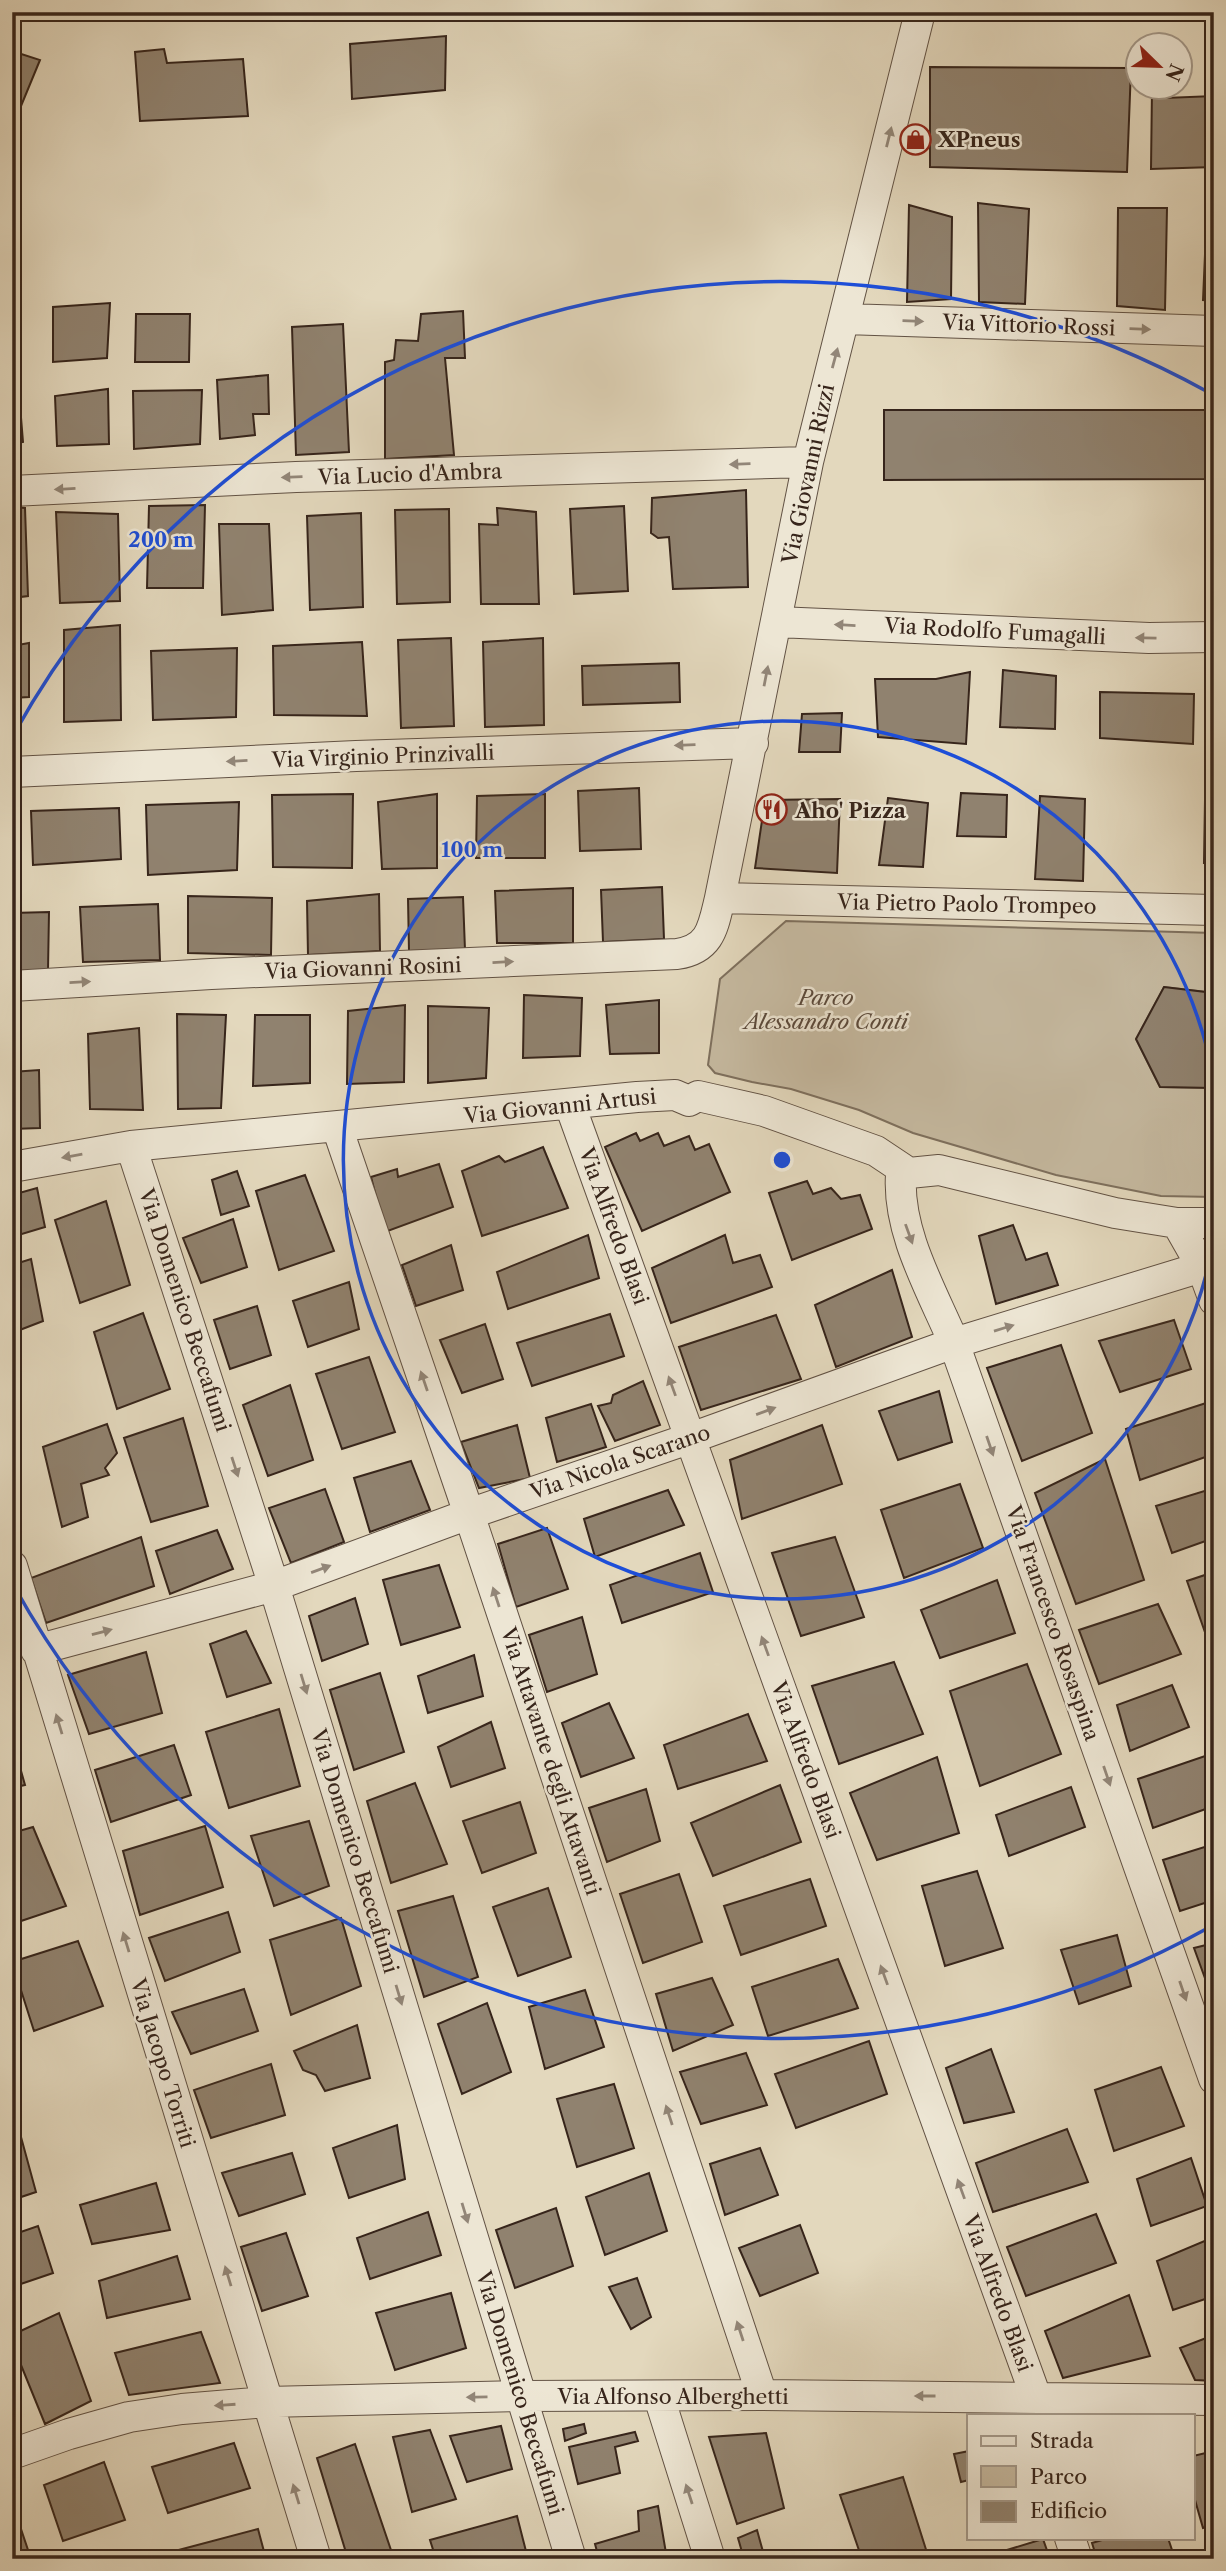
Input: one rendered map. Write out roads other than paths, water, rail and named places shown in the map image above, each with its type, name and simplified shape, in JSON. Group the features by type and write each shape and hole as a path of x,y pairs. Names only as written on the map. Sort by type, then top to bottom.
{"street":[{"name":"Via Giovanni Rizzi","path":"708,937 720,898 753,743 808,462 920,12"},
{"name":"Via Vittorio Rossi","path":"845,319 1214,331"},
{"name":"Via Lucio d'Ambra","path":"12,491 296,477 808,462"},
{"name":"Via Rodolfo Fumagalli","path":"777,622 1149,638 1214,636"},
{"name":"Via Virginio Prinzivalli","path":"12,772 342,756 753,743"},
{"name":"Via Pietro Paolo Trompeo","path":"720,898 1214,910"},
{"name":"Via Giovanni Rosini","path":"12,986 211,974 677,954 693,951 708,937"},
{"name":"Via Giovanni Artusi","path":"12,1167 131,1146 675,1095 689,1101 698,1096 729,1101 764,1111 876,1151 909,1172"},
{"name":"Via Alfredo Blasi","path":"570,1105 1038,2406"},
{"name":"Via Attavante degli Attavanti","path":"337,1127 469,1514 762,2395"},
{"name":"Via Domenico Beccafumi","path":"131,1146 274,1586 571,2559"},
{"path":"909,1172 939,1170 1115,1213 1177,1223 1214,1223"},
{"name":"Via Francesco Rosaspina","path":"909,1172 901,1175 899,1194 902,1214 954,1343 1214,2079"},
{"path":"1177,1223 1202,1267 1214,1300"},
{"name":"Via Nicola Scarano","path":"36,1650 274,1586 469,1514 691,1438 954,1343 1202,1267"},
{"name":"Via Jacopo Torriti","path":"12,1566 316,2559"},
{"name":"Via Alfonso Alberghetti","path":"12,2454 129,2417 183,2409 267,2402 521,2396 762,2395 1038,2406 1214,2400"},
{"path":"659,2397 710,2559"},
{"path":"1071,2540 1077,2559"}],"place":[{"name":"XPneus","path":"915,139"},
{"name":"Aho' Pizza","path":"772,810"}],"park label":[{"name":"Parco Alessandro Conti","path":"826,1009"}]}
